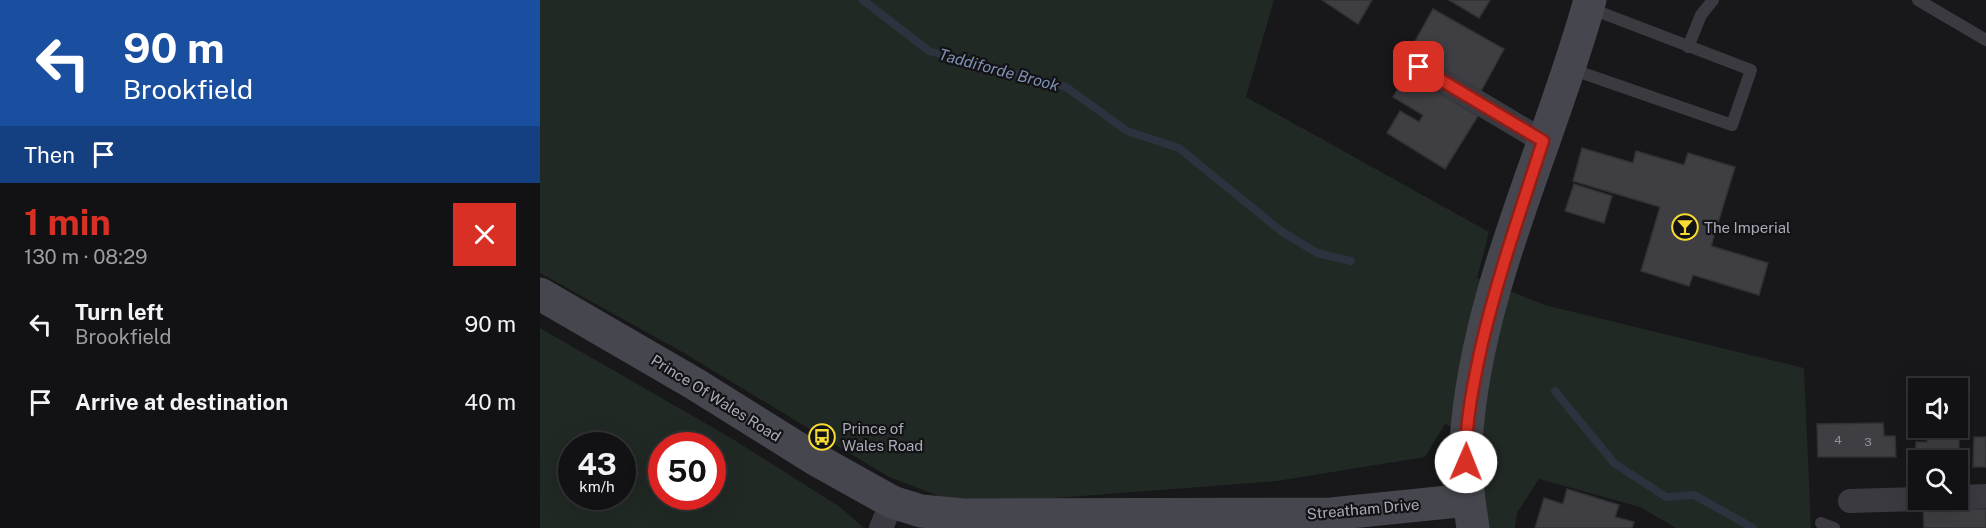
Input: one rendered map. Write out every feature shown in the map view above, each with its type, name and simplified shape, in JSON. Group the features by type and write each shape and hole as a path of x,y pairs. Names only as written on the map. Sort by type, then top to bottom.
{"street":[{"path":"1471,514 1466,443 1476,374 1492,303 1543,141 1571,69 1589,4"},
{"path":"1419,67 1543,141"},
{"name":"Prince Of Wales Road","path":"540,294 695,384 815,459 886,515"},
{"path":"1968,497 1986,496"},
{"path":"1850,501 1908,498"},
{"name":"Streatham Drive","path":"886,515 921,511 963,515 1330,521 1471,514"}],"lane":[{"path":"1688,46 1701,15 1713,0"},
{"path":"1918,0 1986,40"},
{"path":"1571,69 1732,124 1751,70 1589,4"},
{"path":"1821,524 1834,528"}],"shaded area":[{"path":"540,0 1274,0 1246,97 1489,232 1477,278 1545,305 1804,368 1811,528 1676,528 1640,507 1539,479 1517,513 1515,528 1482,528 1480,439 1445,424 1425,457 1277,481 962,505 889,477 684,353 540,273"},
{"path":"540,328 721,432 648,432 648,510 726,510 726,435 840,507 864,528 540,528"}],"building":[{"path":"1322,0 1372,0 1358,24"},
{"path":"1449,0 1490,0 1479,18"},
{"path":"1433,9 1504,49 1480,93 1408,54"},
{"path":"1407,73 1478,116 1445,169 1387,133 1400,111 1419,122 1423,115 1393,97"},
{"name":"The Imperial","path":"1582,148 1633,163 1636,151 1684,165 1688,153 1735,167 1711,246 1768,263 1759,295 1693,275 1689,286 1641,271 1660,207 1573,181"},
{"path":"1574,184 1612,196 1604,223 1565,211"},
{"path":"1883,423 1884,436 1895,436 1896,457 1818,457 1817,424"},
{"path":"1974,437 1986,437 1986,467 1973,467"},
{"path":"1927,438 1959,438 1959,450 1916,450 1916,442 1927,442"},
{"path":"1567,489 1619,505 1615,517 1634,522 1632,528 1535,528 1544,498 1563,504"},
{"path":"1986,509 1986,528 1924,528 1923,510"}],"waterway":[{"name":"Taddiforde Brook","path":"863,0 929,51 1066,87 1127,131 1179,148 1281,231 1317,253 1351,261"},
{"name":"Taddiforde Brook","path":"1555,391 1614,463 1666,497 1694,495 1753,528"}],"place":[{"name":"The Imperial","path":"1685,227"},
{"name":"Prince of Wales Road","path":"822,437"}],"route":[{"path":"1419,67 1543,141 1492,303 1476,374 1466,443 1466,462"}]}
